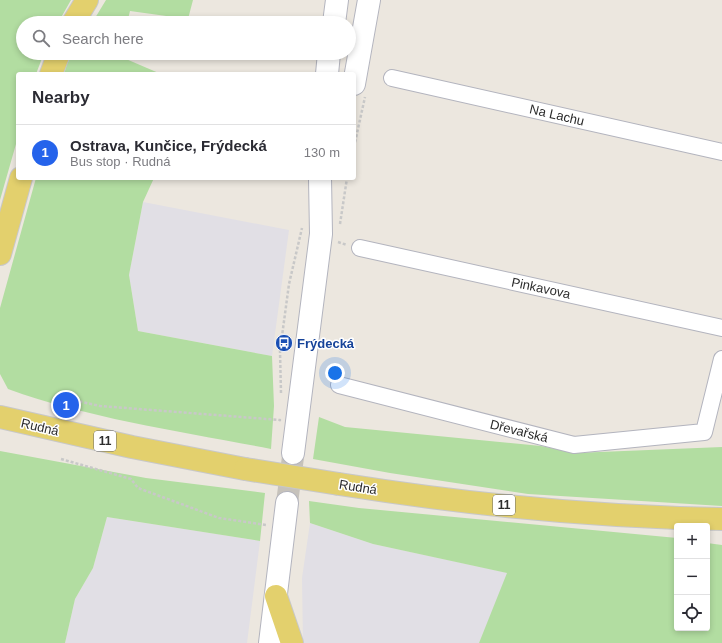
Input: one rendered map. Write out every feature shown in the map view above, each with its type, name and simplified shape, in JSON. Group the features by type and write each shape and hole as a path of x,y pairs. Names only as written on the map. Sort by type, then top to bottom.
{"main road":[{"path":"77,16 87,0"},
{"path":"335,16 338,0"},
{"path":"356,73 369,0"},
{"path":"52,72 56,60"},
{"path":"327,72 328,60"},
{"path":"0,254 20,180"},
{"path":"320,180 321,234"},
{"path":"293,453 321,234 335,180"},
{"path":"0,399 9,420"},
{"name":"Rudná","path":"9,420 244,469 392,492 522,508 670,518 722,519"},
{"path":"270,643 287,503"},
{"path":"670,518 691,523"},
{"path":"710,528 722,531"},
{"path":"276,596 292,643"}],"street":[{"name":"Na Lachu","path":"392,78 722,152"},
{"name":"Pinkavova","path":"360,248 722,328"},
{"name":"Dřevařská","path":"339,385 574,445 704,432 722,359"}],"path":[{"path":"55,396 100,406 280,420"},
{"path":"61,459 131,479 138,488 219,518 266,526 267,520"}],"shaded area":[{"path":"143,202 289,230 272,356 138,331 129,275"},
{"path":"107,517 260,541 247,643 65,643 75,599 93,568"},
{"path":"310,523 373,544 508,573 479,643 303,643 302,578"}],"green space":[{"path":"0,0 71,0 62,16 16,16 16,60 41,60 37,72 16,72 16,144 0,200"},
{"path":"106,0 193,0 189,16 166,16 130,11 129,16 96,16"},
{"path":"69,60 128,60 156,72 65,72"},
{"path":"35,180 153,180 143,202 129,275 138,331 272,356 274,406 271,449 105,417 72,409 8,389 0,374 0,308"},
{"path":"319,417 345,427 541,446 575,453 722,447 722,506 528,494 390,473 313,459"},
{"path":"0,451 146,478 265,493 260,541 107,517 93,568 75,599 65,643 0,643"},
{"path":"309,501 359,508 674,538 674,631 710,631 710,543 722,545 722,643 479,643 507,573 373,544 310,523"}],"tunnel":[{"path":"287,503 293,457"}],"place":[{"name":"Frýdecká","path":"284,343"},
{"name":"Ostrava, Kunčice, Frýdecká","path":"66,405"}]}
